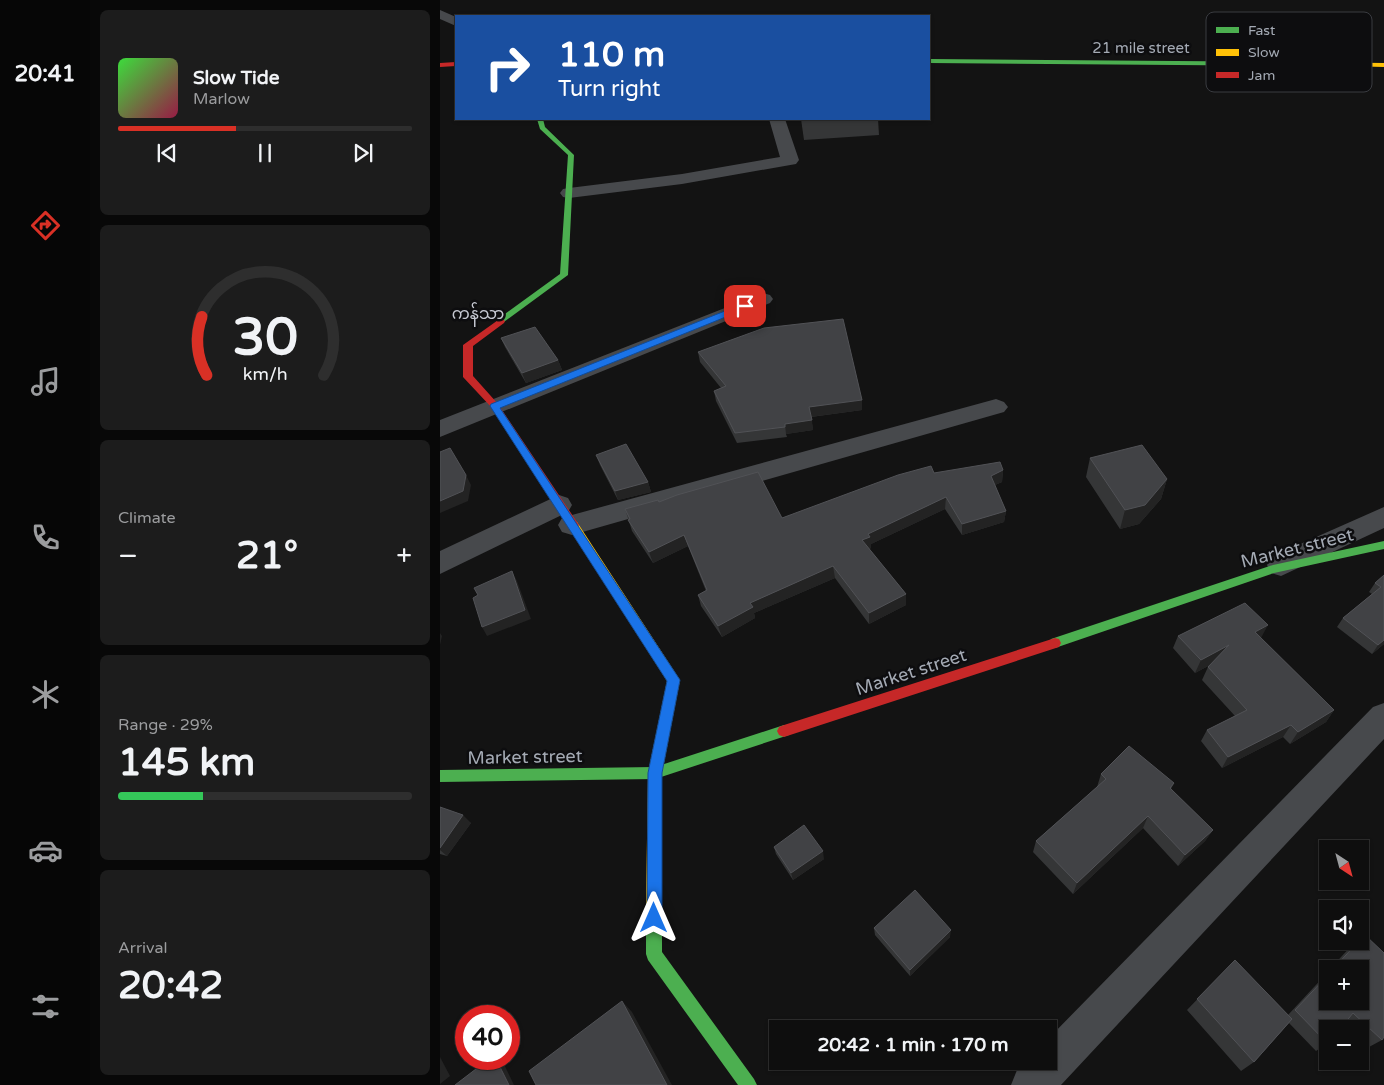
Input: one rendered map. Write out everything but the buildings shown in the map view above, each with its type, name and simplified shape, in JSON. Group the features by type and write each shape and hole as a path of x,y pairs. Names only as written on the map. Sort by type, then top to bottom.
{"street":[{"path":"440,14 455,22"},
{"name":"21 mile street","path":"930,61 1206,63"},
{"path":"440,65 455,64"},
{"path":"540,120 542,128 571,155 564,276 468,345 468,377 495,406 674,680 655,773 654,954 748,1085"},
{"path":"569,193 682,179 790,160 777,120"},
{"path":"440,429 763,299"},
{"path":"440,563 566,515 996,407"},
{"path":"1273,569 1384,517"},
{"name":"Market street","path":"440,776 655,773 1050,645 1273,569 1384,545"},
{"path":"1032,1085 1384,717"}],"traffic: fast":[{"path":"930,61 1206,63"},
{"path":"501,321 564,275 571,155 542,128 540,120"},
{"path":"1055,643 1273,569 1384,545"},
{"path":"440,776 655,773 784,731"},
{"path":"654,903 654,954 748,1085"}],"traffic: slow":[{"path":"1372,65 1384,65"},
{"path":"573,525 674,680 655,773 654,903"}],"traffic: jam":[{"path":"440,65 455,64"},
{"path":"501,321 468,345 468,377 495,406 573,525"},
{"path":"784,731 1055,643"}],"district":[{"name":"ကန်သာ","path":"478,314"}],"route":[{"path":"654,918 655,773 674,680 495,406 745,306"}]}
